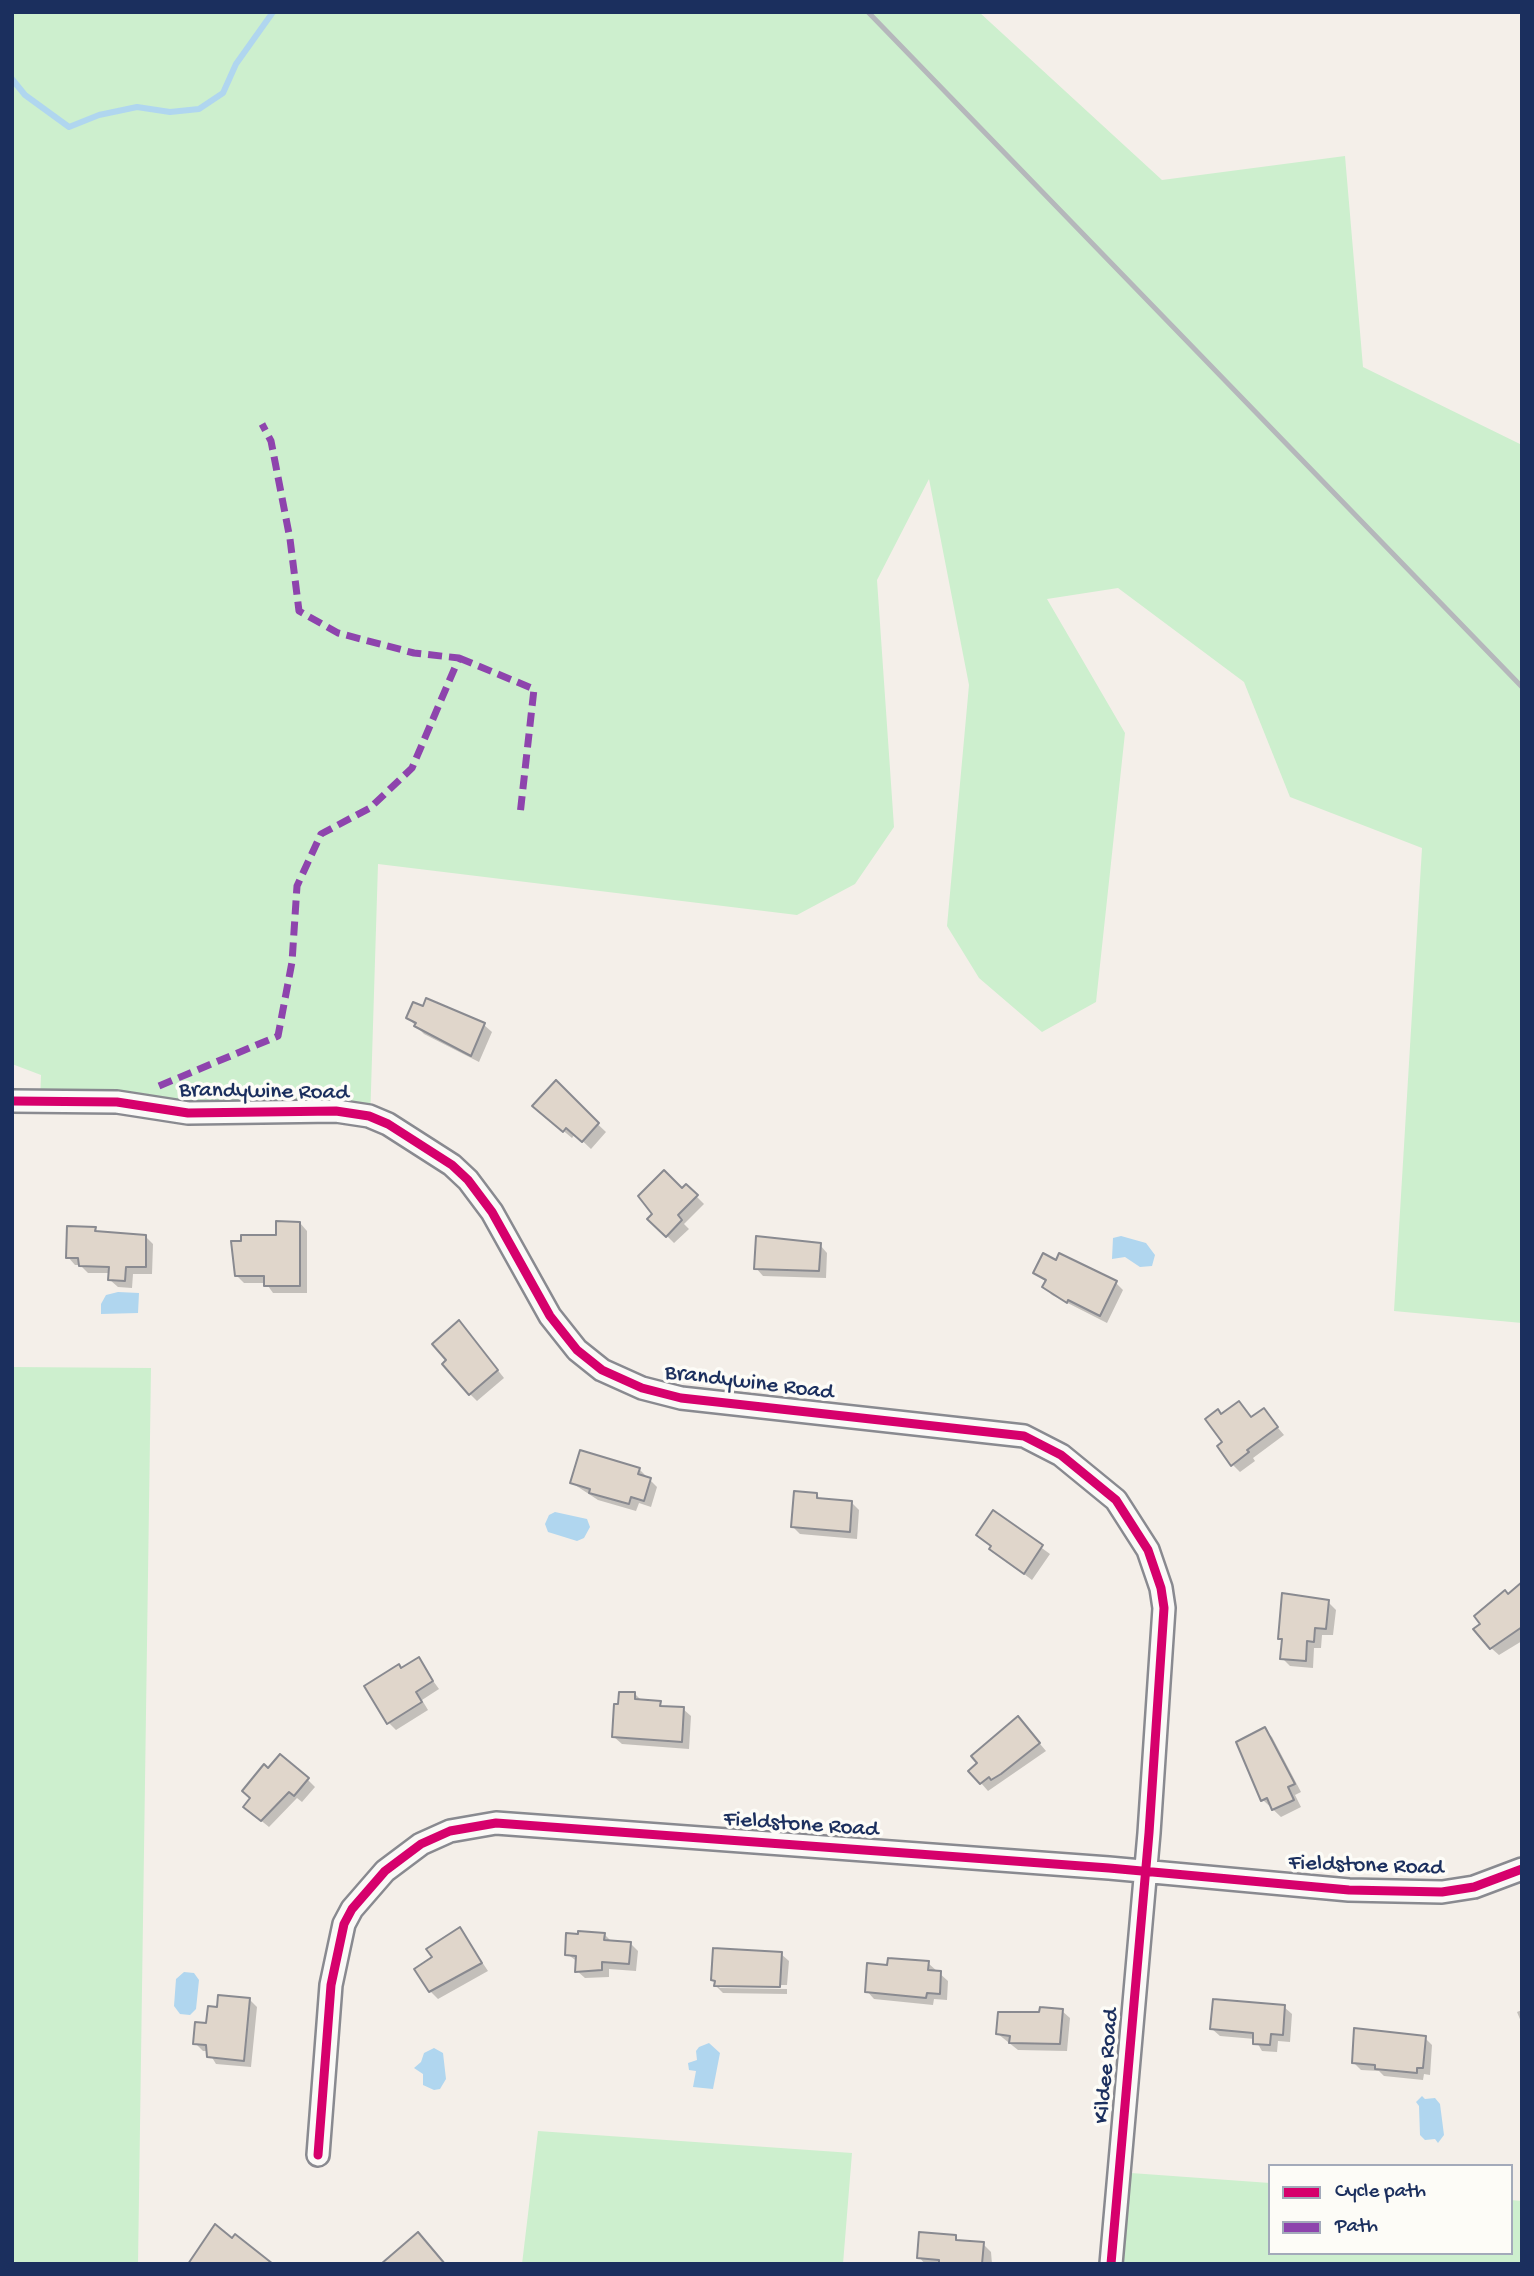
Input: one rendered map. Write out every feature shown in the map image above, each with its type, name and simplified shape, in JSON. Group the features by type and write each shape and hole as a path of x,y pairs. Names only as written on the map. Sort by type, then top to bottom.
{"street":[{"name":"Brandywine Road","path":"12,1101 117,1102 188,1113 336,1111 369,1116 387,1124 452,1165 468,1180 492,1212 550,1316 577,1350 603,1370 642,1388 681,1398 1024,1436 1061,1455 1116,1500 1148,1550 1161,1588 1164,1608 1146,1872"},
{"name":"Fieldstone Road","path":"318,2155 331,1985 344,1924 352,1909 385,1871 421,1844 450,1831 496,1823 1349,1890 1442,1892 1474,1887 1522,1869"},
{"name":"Kildee Road","path":"1111,2264 1146,1872"}],"green space":[{"path":"12,12 979,12 1162,180 1345,156 1363,367 1522,445 1522,1323 1394,1311 1422,848 1290,797 1244,682 1118,588 1047,599 1125,733 1096,1002 1042,1032 979,978 947,926 969,685 929,479 877,580 894,827 855,884 797,915 378,864 370,1122 40,1104 41,1075 12,1064"},
{"path":"12,1367 151,1368 138,2264 12,2264"},
{"path":"538,2131 852,2153 843,2264 522,2264"},
{"path":"1117,2172 1268,2183 1268,2255 1513,2255 1513,2200 1522,2201 1522,2264 1108,2264"}],"water":[{"path":"1121,1236 1146,1243 1155,1255 1152,1266 1140,1267 1125,1257 1112,1259 1113,1238"},
{"path":"118,1292 139,1293 138,1313 101,1314 101,1304 106,1295"},
{"path":"555,1512 587,1519 590,1527 584,1538 577,1541 548,1532 545,1524 549,1515"},
{"path":"184,1972 194,1973 199,1980 196,2009 190,2015 180,2014 174,2006 176,1979"},
{"path":"709,2043 720,2053 713,2089 693,2087 696,2071 689,2070 688,2063 697,2060 696,2051"},
{"path":"434,2048 443,2053 446,2079 440,2089 434,2090 423,2085 423,2074 414,2068 421,2062 424,2053"},
{"path":"1422,2096 1425,2099 1435,2098 1440,2104 1444,2135 1438,2143 1435,2139 1425,2140 1420,2135 1419,2106 1416,2102"}],"building":[{"path":"426,998 485,1023 471,1056 414,1026 416,1023 406,1018 413,1002 423,1006"},
{"path":"556,1080 599,1123 582,1142 566,1128 563,1132 532,1106"},
{"path":"664,1170 682,1188 686,1184 698,1195 678,1215 682,1220 666,1237 647,1219 652,1214 638,1196"},
{"path":"276,1221 300,1222 300,1286 264,1286 264,1276 235,1276 231,1241 241,1241 241,1235 276,1235"},
{"path":"67,1226 96,1227 95,1231 146,1235 146,1267 126,1267 125,1281 108,1280 109,1267 79,1266 78,1258 66,1258"},
{"path":"756,1236 821,1243 819,1271 754,1269"},
{"path":"1043,1253 1056,1260 1059,1253 1117,1281 1100,1316 1068,1300 1067,1303 1042,1287 1046,1280 1033,1273"},
{"path":"459,1320 498,1370 469,1395 442,1364 446,1360 432,1344"},
{"path":"1239,1401 1251,1417 1264,1408 1278,1427 1231,1466 1217,1446 1222,1442 1205,1419 1218,1409 1221,1414"},
{"path":"580,1450 640,1468 638,1474 651,1478 644,1501 631,1497 629,1504 589,1493 590,1489 570,1483"},
{"path":"794,1491 817,1493 817,1498 852,1501 850,1532 791,1527"},
{"path":"993,1510 1043,1545 1024,1574 989,1549 991,1546 976,1535"},
{"path":"1522,1582 1522,1627 1490,1649 1473,1629 1480,1624 1474,1616 1505,1590 1508,1594"},
{"path":"1282,1593 1329,1600 1326,1629 1315,1628 1314,1642 1307,1641 1306,1661 1280,1659 1282,1639 1278,1639"},
{"path":"419,1657 433,1681 416,1692 422,1702 387,1724 364,1686 399,1664 401,1668"},
{"path":"619,1692 635,1692 635,1699 661,1701 660,1706 684,1707 682,1742 612,1737 614,1704 618,1704"},
{"path":"1018,1716 1040,1743 1001,1774 991,1780 989,1777 980,1784 968,1771 977,1763 971,1756"},
{"path":"1265,1727 1295,1784 1288,1787 1294,1800 1272,1810 1267,1798 1261,1801 1236,1742"},
{"path":"280,1754 309,1778 294,1796 289,1792 261,1821 243,1807 250,1798 242,1791 264,1764 268,1768"},
{"path":"460,1927 482,1963 429,1992 414,1969 432,1957 426,1949"},
{"path":"578,1931 605,1933 604,1940 631,1942 629,1964 602,1962 602,1970 575,1972 576,1956 565,1955 566,1933 578,1934"},
{"path":"713,1948 782,1952 780,1987 714,1986 715,1981 711,1980"},
{"path":"888,1958 929,1961 928,1970 941,1971 940,1994 927,1993 926,1998 865,1992 867,1963 887,1965"},
{"path":"218,1995 250,1998 244,2061 207,2057 206,2045 193,2044 195,2022 206,2023 208,2006 217,2007"},
{"path":"1213,1999 1285,2005 1283,2035 1271,2034 1270,2045 1253,2044 1253,2033 1210,2029"},
{"path":"1040,2007 1063,2009 1060,2044 1009,2043 1010,2036 996,2034 998,2012 1039,2012"},
{"path":"1354,2028 1426,2036 1423,2068 1417,2068 1417,2073 1375,2069 1375,2065 1352,2063"},
{"path":"215,2224 232,2238 235,2234 273,2264 188,2264"},
{"path":"418,2232 445,2264 381,2264"},
{"path":"919,2232 956,2235 956,2240 984,2242 982,2264 939,2264 939,2260 917,2258"}],"waterway":[{"path":"12,79 25,95 69,127 99,115 137,107 170,112 199,109 223,93 236,64 273,12"}],"railway":[{"path":"868,12 1522,687"}],"marked path":[{"path":"159,1086 278,1036 292,962 297,886 321,834 370,808 412,768 459,658 414,653 338,633 299,611 290,539 271,441 262,424"},
{"path":"459,658 534,689 520,815"}],"cycle path":[{"path":"12,1101 117,1102 188,1113 336,1111 369,1116 388,1124 452,1165 468,1180 492,1212 550,1316 577,1350 602,1370 642,1388 681,1398 1024,1436 1061,1455 1116,1500 1148,1550 1161,1588 1164,1608 1149,1833 1111,2264"},
{"path":"318,2155 331,1985 344,1924 352,1909 385,1871 421,1844 450,1831 496,1823 1109,1868 1349,1890 1442,1892 1474,1887 1522,1869"}]}
